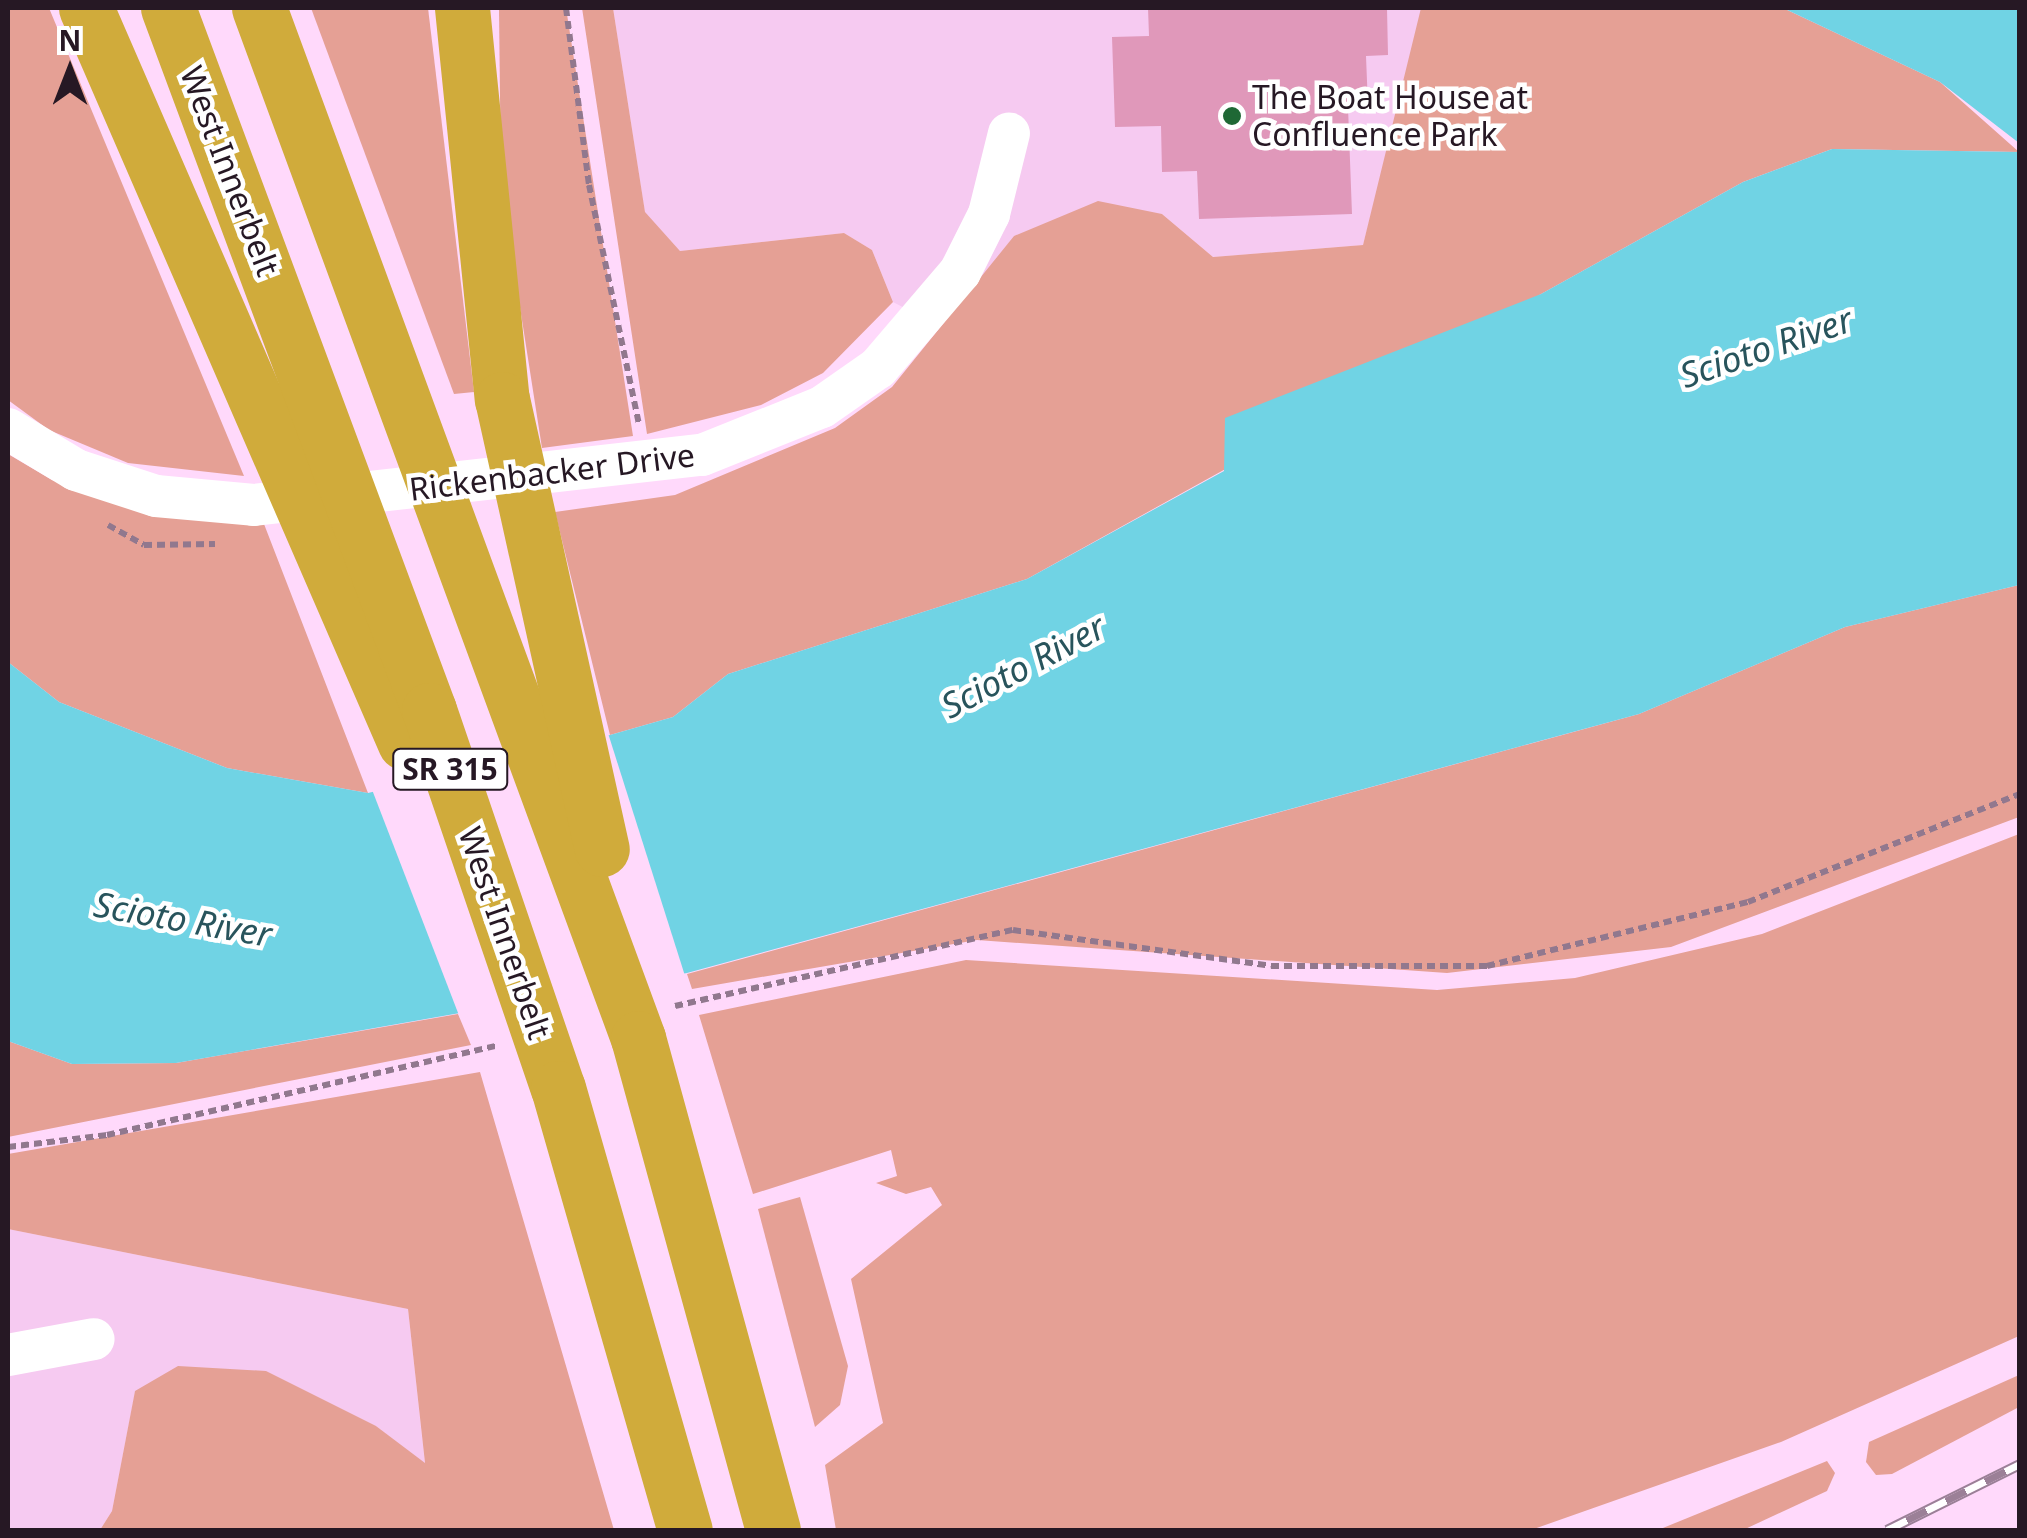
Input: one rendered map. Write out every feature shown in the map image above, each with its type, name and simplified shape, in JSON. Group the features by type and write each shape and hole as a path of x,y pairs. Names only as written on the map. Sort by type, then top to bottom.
{"highway":[{"path":"86,8 569,1122"},
{"name":"West Innerbelt","path":"168,8 321,419 569,1122 685,1530"},
{"name":"SR 315","path":"259,8 411,411 661,1110 773,1530"},
{"path":"462,8 502,399 661,1110"}],"street":[{"name":"Rickenbacker Drive","path":"8,429 76,470 156,496 254,504 702,455 822,407 878,368 927,317 989,214 1009,134"},
{"path":"8,1354 94,1339"}],"path":[{"path":"668,1008 1013,930 1270,966 1487,966 1748,902 2020,794"},
{"path":"8,1146 107,1135 513,1043"}],"shaded area":[{"path":"8,8 49,8 244,476 128,463 49,430 8,400"},
{"path":"311,8 428,8 474,392 454,394"},
{"path":"499,8 566,8 633,436 542,448 501,186"},
{"path":"582,8 613,8 645,212 680,251 844,233 872,250 893,302 823,373 761,405 647,434"},
{"path":"613,8 1421,8 1422,22 1363,245 1213,257 1162,214 1014,236 943,328 893,302 872,250 844,233 680,251 645,213"},
{"path":"1421,8 1783,8 1940,82 2019,152 1832,149 1743,182 1027,579 728,674 673,717 610,735 555,512 675,495 835,428 892,387 1014,236 1098,201 1162,214 1213,257 1363,245"},
{"path":"8,454 52,480 168,516 264,524 368,793 227,768 59,702 8,662"},
{"path":"2019,585 2019,817 1671,947 1447,973 977,940 692,989 687,974 1639,714 1845,627"},
{"path":"2019,834 2019,1336 1781,1442 1531,1530 836,1530 825,1465 883,1423 851,1279 942,1205 931,1187 906,1194 876,1183 897,1176 891,1150 753,1194 699,1015 966,960 1437,990 1575,978 1762,934"},
{"path":"458,1014 471,1045 8,1137 8,1041 72,1064 176,1063"},
{"path":"480,1072 614,1530 100,1530 112,1511 135,1391 178,1366 266,1371 376,1426 425,1463 408,1309 8,1229 8,1154"},
{"path":"800,1197 848,1366 840,1405 815,1427 758,1209"},
{"path":"8,1229 408,1309 425,1464 376,1426 135,1392 112,1511 100,1530 8,1530"},
{"path":"2019,1375 2019,1407 1892,1474 1876,1475 1866,1462 1869,1442"},
{"path":"1827,1461 1835,1473 1827,1491 1743,1530 1658,1530"}],"water":[{"path":"1783,8 2019,8 2019,143 1940,82"},
{"name":"Scioto River","path":"1832,149 2019,152 2019,585 1845,627 1639,714 687,973 176,1063 72,1064 8,1041 8,662 59,702 227,768 368,793 610,735 673,717 728,674 1027,579 1224,471 1225,418 1541,294 1743,182"}],"pier":[{"path":"607,730 686,979 460,1018 371,787"}],"building":[{"name":"The Boat House at Confluence Park","path":"1148,8 1387,8 1388,55 1366,56 1368,106 1348,107 1352,214 1199,219 1197,171 1162,172 1161,126 1115,127 1112,37 1149,36"}],"railway":[{"path":"1887,1530 2020,1464"}],"place":[{"name":"The Boat House at Confluence Park","path":"1232,116"}]}
